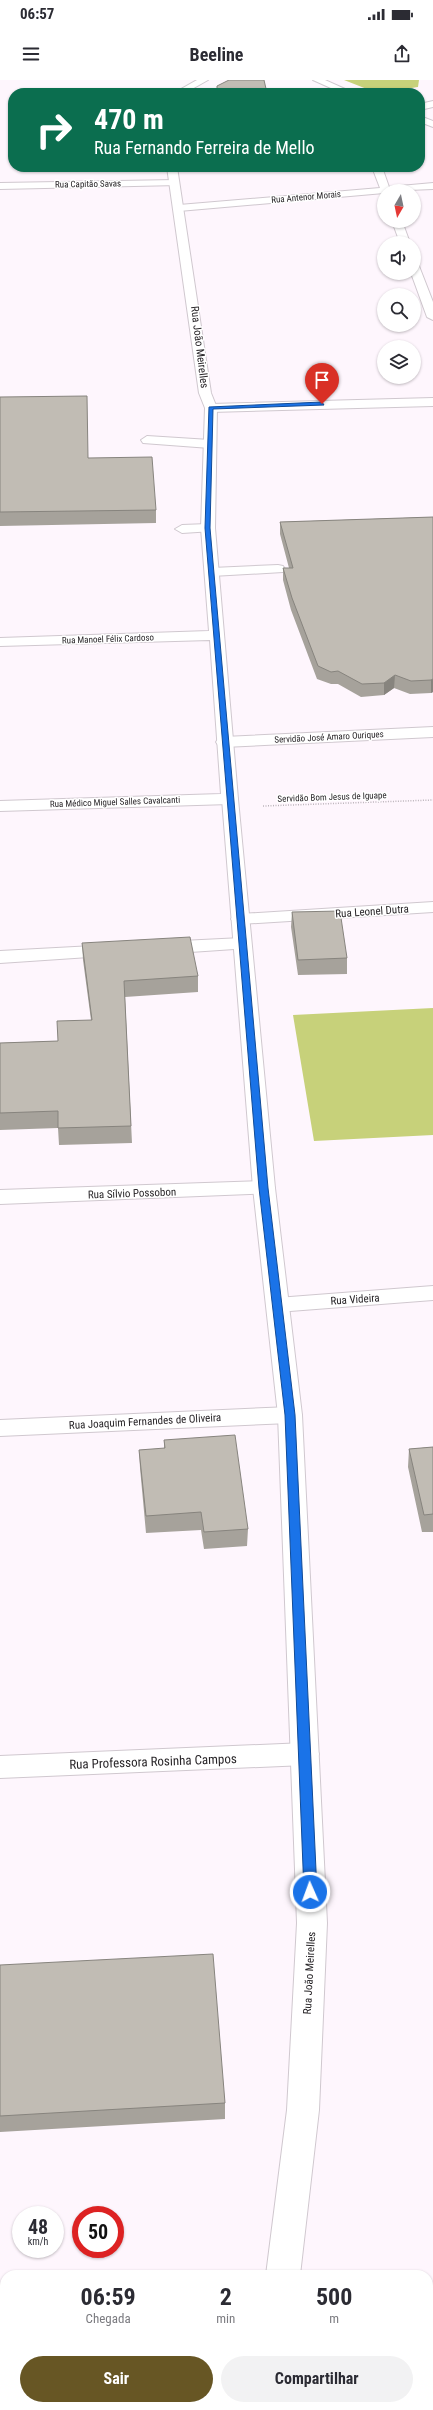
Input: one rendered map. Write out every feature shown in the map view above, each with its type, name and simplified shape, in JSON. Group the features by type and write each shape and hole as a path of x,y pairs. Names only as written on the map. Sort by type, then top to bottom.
{"main road":[{"path":"188,88 204,80"},
{"path":"317,80 337,88"},
{"name":"Rua João Meirelles","path":"173,172 180,208 205,393 211,408 208,528 224,742 264,1188 290,1415 312,1923 303,2110 284,2270"},
{"path":"378,172 383,184"},
{"name":"Rua Capitão Savas","path":"0,186 176,183"},
{"name":"Rua Antenor Morais","path":"421,187 433,186"},
{"name":"Rua Antenor Morais","path":"180,208 377,192"},
{"path":"419,280 433,317"},
{"path":"211,408 433,402"},
{"path":"147,440 210,444"},
{"path":"182,529 208,528"},
{"path":"212,572 278,569"},
{"name":"Rua Manoel Félix Cardoso","path":"0,642 216,635"},
{"name":"Servidão José Amaro Ouriques","path":"224,742 433,732"},
{"name":"Rua Médico Miguel Salles Cavalcanti","path":"0,806 230,803"},
{"name":"Rua Leonel Dutra","path":"240,920 433,907"},
{"path":"0,956 242,944"},
{"name":"Rua Sílvio Possobon","path":"0,1197 264,1188"},
{"name":"Rua Videira","path":"278,1305 433,1293"},
{"name":"Rua Joaquim Fernandes de Oliveira","path":"0,1428 290,1415"},
{"name":"Rua Professora Rosinha Campos","path":"0,1767 305,1754"}],"path":[{"name":"Servidão Bom Jesus de Iguape","path":"230,803 433,800"}],"green space":[{"path":"344,80 419,80 418,87 411,88 364,88"},
{"path":"433,1008 433,1135 314,1141 293,1015"}],"building":[{"path":"229,80 264,80 266,88 217,88 217,86"},
{"path":"87,396 88,458 152,457 156,510 0,512 0,397"},
{"path":"433,517 433,679 411,681 395,675 384,683 362,684 338,671 331,672 318,666 292,598 283,568 293,568 280,522"},
{"path":"340,911 347,958 298,960 292,912"},
{"path":"190,937 198,976 124,981 131,1126 58,1128 58,1111 0,1113 0,1043 58,1041 57,1021 92,1020 82,943"},
{"path":"235,1435 248,1529 204,1532 201,1512 146,1516 139,1450 165,1448 164,1440"},
{"path":"433,1447 433,1514 424,1515 409,1449"},
{"path":"213,1954 225,2103 0,2116 0,1965"}],"route":[{"path":"310,1892 295,1503 290,1415 264,1188 224,742 208,528 211,408 322,404"}]}
